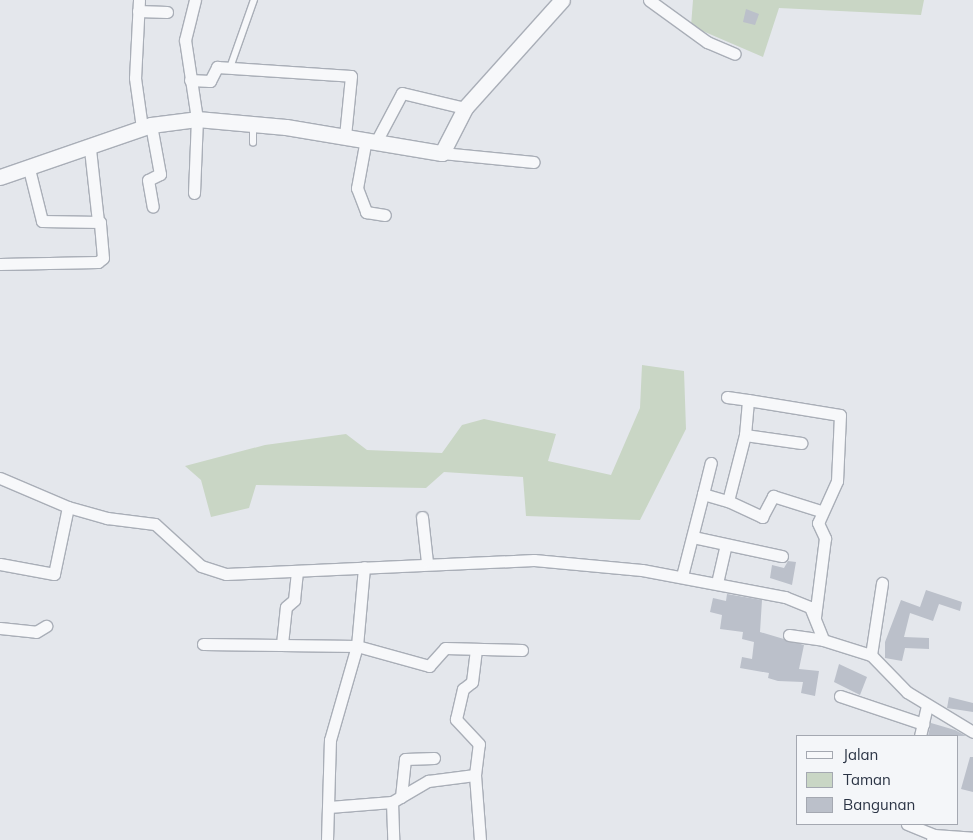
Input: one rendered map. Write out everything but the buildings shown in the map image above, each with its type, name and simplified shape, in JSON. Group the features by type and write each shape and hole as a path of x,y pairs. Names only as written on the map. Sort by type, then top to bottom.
{"street":[{"path":"194,193 197,119 190,80 185,27 196,0"},
{"path":"442,153 465,108 562,0"},
{"path":"649,0 707,42 735,54"},
{"path":"153,206 148,180 160,174 135,78 138,6 167,12"},
{"path":"190,80 210,81 216,67 351,76 345,136"},
{"path":"384,215 366,212 357,188 371,139 402,93 465,108"},
{"path":"0,177 90,149 146,126 197,119 371,139 442,153 534,162"},
{"path":"0,264 101,262 102,226 98,222 90,149"},
{"path":"29,169 42,221 98,222"},
{"path":"727,397 840,414 837,481 818,523 825,538 815,617"},
{"path":"728,501 745,435 748,400"},
{"path":"745,435 801,443"},
{"path":"682,576 711,462"},
{"path":"0,478 66,506 107,518 155,524 201,566 226,574 297,573 427,562 534,560 682,576 797,600 810,607 823,640"},
{"path":"703,494 728,501 762,517 773,496 822,511"},
{"path":"0,564 54,574 66,506"},
{"path":"422,517 427,562"},
{"path":"693,537 782,556"},
{"path":"717,583 726,545"},
{"path":"327,840 330,740 357,646 364,567"},
{"path":"282,644 286,607 294,600 297,573"},
{"path":"871,655 882,583"},
{"path":"0,628 36,632 46,626"},
{"path":"789,635 823,640 871,655 927,706 973,732"},
{"path":"203,644 357,646 429,666 443,648 522,650"},
{"path":"476,650 472,682 463,690 456,719 478,744 475,775 480,840"},
{"path":"840,696 923,724"},
{"path":"920,735 927,706"},
{"path":"393,840 397,800 405,759 434,758"},
{"path":"329,807 397,800 428,781 475,775"},
{"path":"908,825 933,837 973,838"}],"lane":[{"path":"230,68 254,0"},
{"path":"253,126 253,143"}],"green space":[{"path":"693,0 924,0 921,15 779,8 763,57 691,26"},
{"path":"642,365 684,371 686,429 640,520 526,516 523,477 444,472 426,488 256,485 249,508 211,517 201,480 185,466 265,445 346,434 367,450 442,453 462,425 484,419 556,434 548,461 611,475 640,408"}]}
